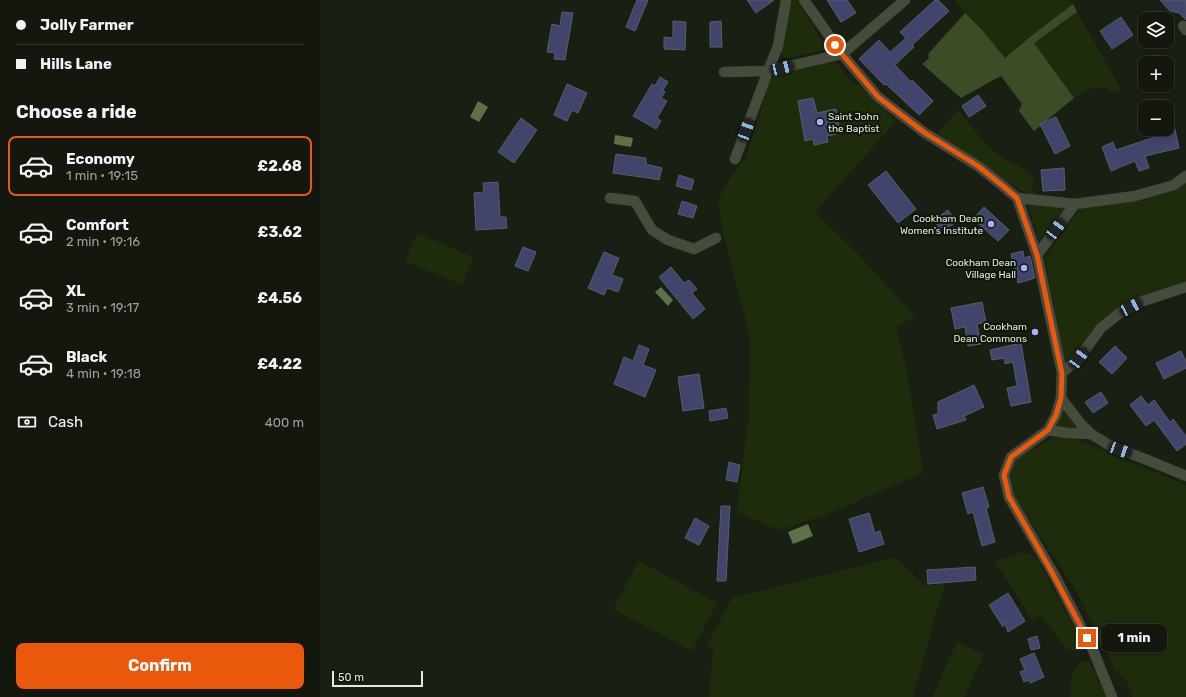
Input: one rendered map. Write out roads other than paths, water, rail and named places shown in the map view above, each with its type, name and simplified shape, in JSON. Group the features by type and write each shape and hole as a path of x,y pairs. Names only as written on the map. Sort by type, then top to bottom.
{"street":[{"path":"735,159 778,46 786,0"},
{"path":"804,0 842,54 878,97 925,133 978,166 1017,198 1037,255 1062,374 1061,398 1056,415 1048,430 1011,457 1004,475 1009,497 1056,578 1090,644 1112,697"},
{"path":"724,72 768,71 842,54 905,0"},
{"path":"1017,198 1075,204 1135,196 1174,185 1186,176"},
{"path":"610,198 635,201 652,230 668,240 694,249 716,238"},
{"path":"1037,255 1075,204"},
{"path":"1062,374 1079,358 1101,328 1121,312 1140,302 1186,287"},
{"path":"1061,398 1090,434 1109,445 1186,476"},
{"path":"1048,430 1090,434"}],"place":[{"name":"Saint John the Baptist","path":"820,122"},
{"name":"Cookham Dean Women's Institute","path":"991,224"},
{"name":"Cookham Dean Village Hall","path":"1024,268"},
{"name":"Cookham Dean Commons","path":"1035,332"}]}
